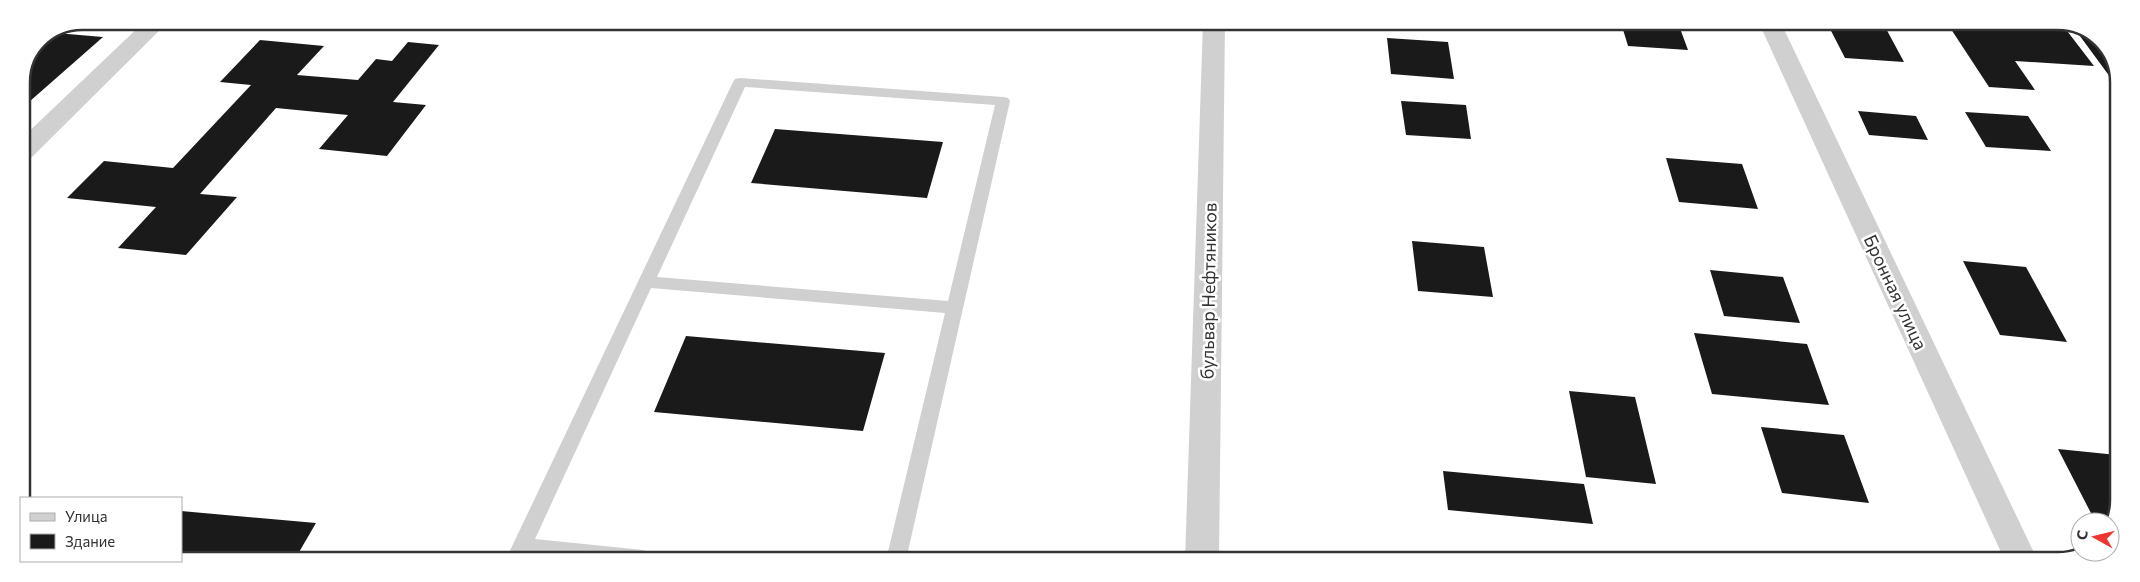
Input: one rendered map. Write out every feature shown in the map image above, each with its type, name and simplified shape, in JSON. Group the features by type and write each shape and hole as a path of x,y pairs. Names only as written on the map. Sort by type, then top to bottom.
{"street":[{"path":"30,144 149,30"},
{"name":"бульвар Нефтяников","path":"1202,552 1214,30"},
{"name":"Бронная улица","path":"1773,30 2018,552"}],"lane":[{"path":"520,552 740,82 1003,100 898,552"},
{"path":"647,282 955,308"}],"building":[{"path":"1623,30 1681,30 1688,50 1628,46"},
{"path":"1831,30 1887,30 1904,62 1845,58"},
{"path":"1952,30 2065,30 2094,66 2015,61 2035,90 1989,87"},
{"path":"63,34 103,37 30,101 31,72 34,62 45,45"},
{"path":"2079,34 2092,43 2103,56 2110,76"},
{"path":"1387,38 1448,42 1454,79 1391,74"},
{"path":"260,40 324,46 297,75 358,80 376,59 392,61 408,42 439,45 393,102 426,105 387,156 319,149 348,115 276,108 200,194 237,197 186,255 118,248 156,207 67,198 104,161 173,168 251,85 220,82"},
{"path":"1401,101 1466,105 1471,139 1406,135"},
{"path":"1858,111 1916,116 1928,140 1869,135"},
{"path":"1965,112 2028,116 2051,151 1986,147"},
{"path":"775,129 943,142 927,198 751,183"},
{"path":"1666,158 1742,164 1758,209 1679,202"},
{"path":"1412,241 1484,247 1493,297 1418,291"},
{"path":"1963,261 2026,267 2067,342 2000,335"},
{"path":"1710,270 1783,277 1800,323 1724,316"},
{"path":"1694,333 1807,344 1829,405 1712,394"},
{"path":"686,336 885,353 863,431 654,412"},
{"path":"1569,391 1635,397 1656,484 1586,477"},
{"path":"1761,427 1844,435 1869,503 1782,493"},
{"path":"2058,449 2110,454 2110,507 2108,512 2090,512"},
{"path":"1443,471 1584,484 1593,524 1448,510"},
{"path":"182,511 316,523 299,552 182,552"}]}
